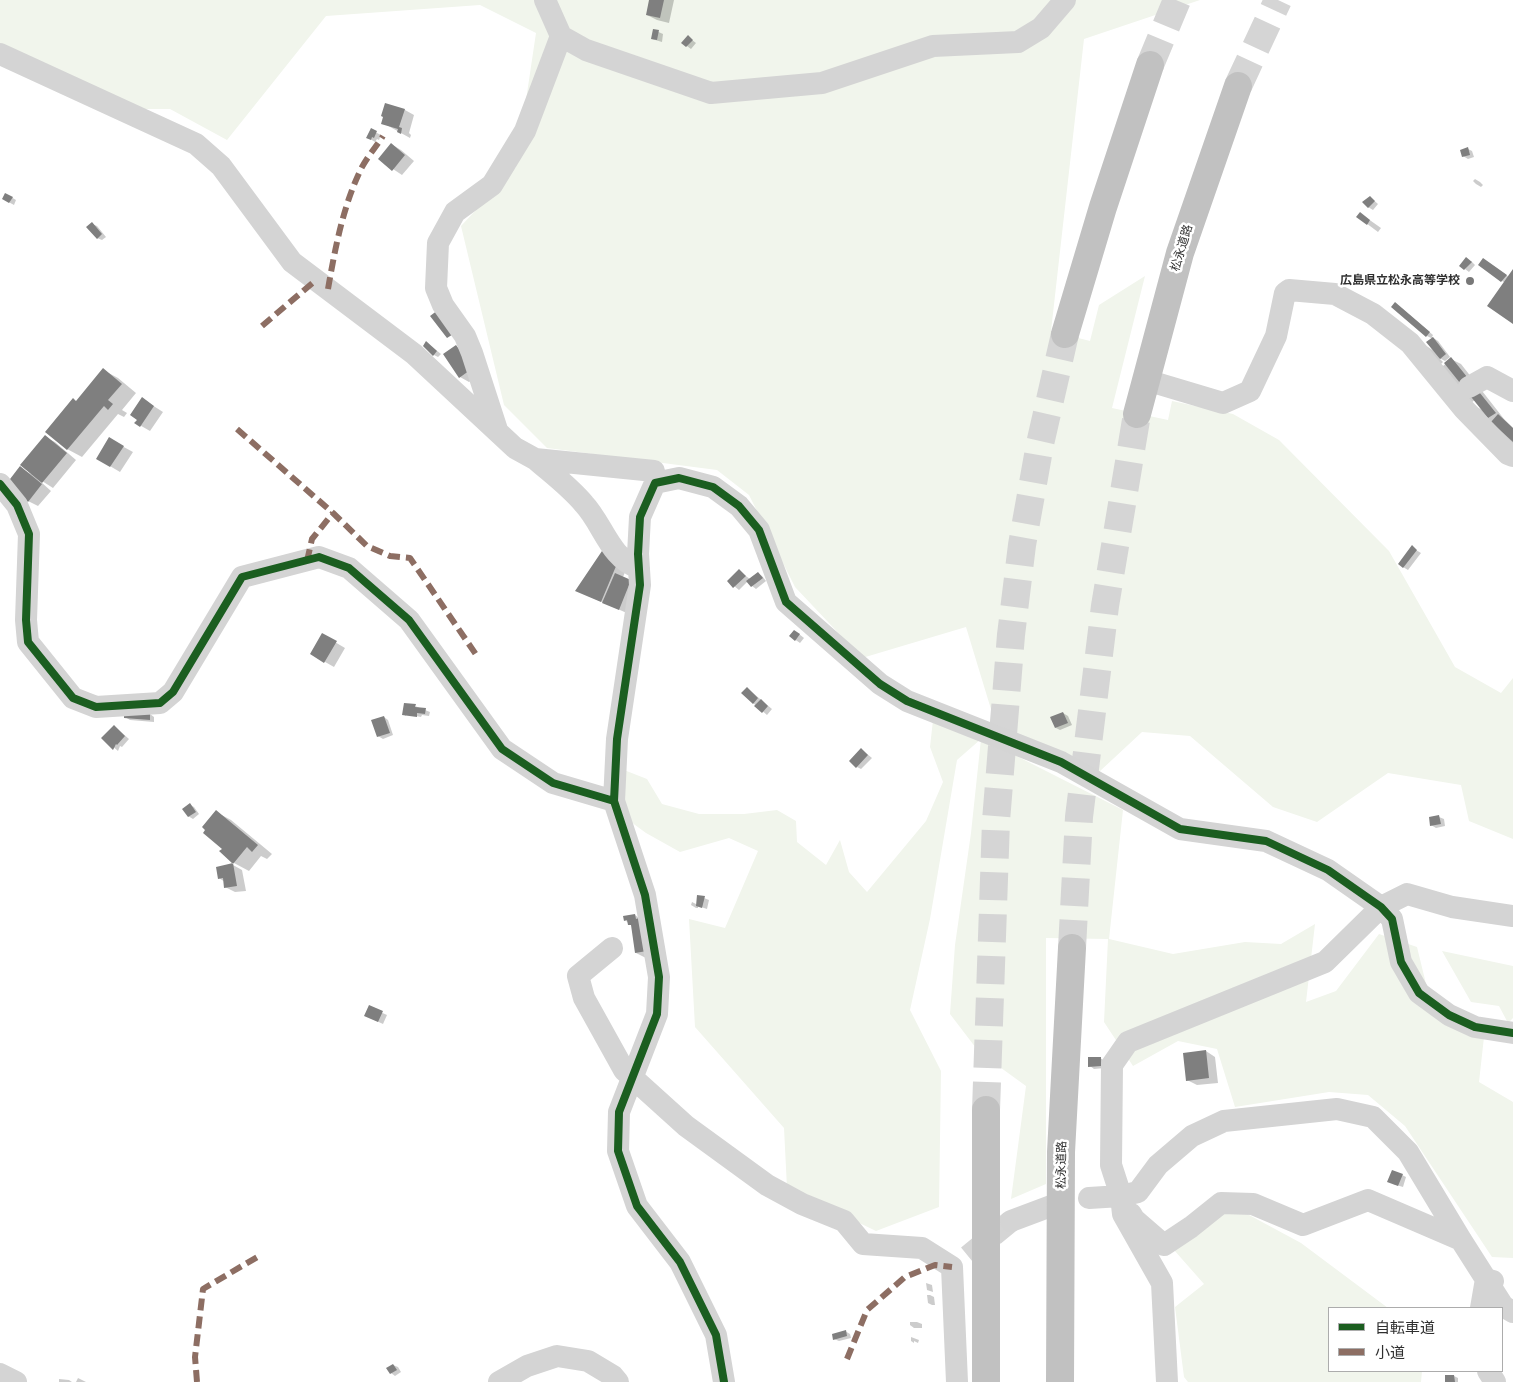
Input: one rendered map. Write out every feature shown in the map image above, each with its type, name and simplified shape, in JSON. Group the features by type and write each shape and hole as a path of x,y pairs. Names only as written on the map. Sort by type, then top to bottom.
{"highway":[{"path":"1065,334 1103,207 1150,65"},
{"name":"松永道路","path":"1137,414 1180,253 1238,86"},
{"name":"松永道路","path":"1060,1382 1061,1152 1072,948"},
{"path":"986,1110 986,1382"}],"street":[{"path":"545,0 561,36 586,50 711,93 822,83 933,46 1018,42 1041,28 1065,0"},
{"path":"497,431 465,336 442,305 436,288 438,243 455,212 492,185 525,131 561,36"},
{"path":"0,54 196,144 220,166 292,262 414,354 515,448 535,459 585,504 610,544 629,565 639,568"},
{"path":"1146,380 1222,404 1250,391 1276,336 1285,293 1289,290 1335,294 1373,314 1410,343 1464,409 1508,454 1513,456"},
{"path":"1469,387 1487,377 1513,391"},
{"path":"535,459 654,471 654,483 640,517 640,585 616,739 614,801 645,895 659,977 657,1014 619,1112 618,1151 637,1206 680,1262 716,1335 724,1382"},
{"path":"654,483 679,478 713,487 739,506 759,530 786,602 880,684 907,700 1061,762 1180,829 1266,841 1328,870 1381,907 1392,920 1401,962 1419,992 1449,1015 1476,1027 1513,1033"},
{"path":"0,484 17,505 29,534 26,620 28,642 73,698 96,707 160,703 173,692 242,577 320,557 349,568 409,620 502,749 553,783 614,801"},
{"path":"1167,1382 1162,1283 1123,1214 1112,1165 1112,1065 1128,1042 1325,962 1381,907 1406,894 1452,907 1513,916"},
{"path":"612,948 578,976 584,998 624,1070 686,1126 767,1185 802,1204 844,1221 863,1244 922,1248 960,1262 957,1382"},
{"path":"1089,1198 1120,1196 1138,1192 1158,1165 1192,1136 1224,1121 1337,1109 1373,1117 1408,1152 1503,1306 1513,1312"},
{"path":"1120,1196 1134,1219 1164,1245 1191,1228 1221,1203 1253,1204 1303,1225 1368,1200 1461,1240"},
{"path":"1011,1221 1051,1206"},
{"path":"1486,1280 1504,1284 1513,1295"},
{"path":"1480,1307 1486,1280"},
{"path":"499,1382 527,1366 557,1356 588,1361 613,1376 618,1382"},
{"path":"0,1374 16,1382"}],"shaded area":[{"path":"0,0 1200,0 1084,39 1051,331 1090,341 1099,305 1145,276 1112,408 1168,420 1172,401 1233,414 1279,440 1389,551 1455,667 1501,693 1513,678 1513,839 1469,821 1461,785 1388,773 1317,822 1273,807 1190,736 1142,732 1099,772 997,729 966,627 862,658 795,587 749,495 717,470 547,448 504,405 461,226 516,167 536,33 480,5 326,16 227,140 170,109 112,109 0,54"},
{"path":"933,720 981,738 1123,810 1109,939 1173,954 1245,942 1281,944 1315,924 1306,1002 1336,991 1379,934 1417,947 1428,992 1484,1037 1479,1082 1513,1102 1513,1258 1492,1257 1405,1126 1368,1095 1329,1092 1235,1107 1217,1049 1178,1041 1133,1066 1104,1022 1108,939 1046,938 1046,1184 1011,1199 1026,1086 979,1052 950,1014 955,945 971,833 981,739 957,760 930,919 910,1010 941,1071 939,1207 876,1231 787,1188 784,1128 695,1027 689,919 725,928 758,851 729,838 680,852 646,833 631,822 622,798 624,770 647,779 662,804 699,814 744,814 777,810 796,821 797,842 826,865 840,840 849,872 867,892 926,821 943,782 930,747"},
{"path":"1442,951 1513,966 1513,1018 1508,1023 1499,1006 1471,1002"},
{"path":"1238,1209 1301,1243 1387,1307 1328,1307 1328,1372 1422,1372 1421,1382 1188,1382 1184,1377 1175,1307 1204,1284 1174,1250 1214,1214"}],"building":[{"path":"649,0 664,0 660,18 646,15"},
{"path":"653,29 659,30 657,40 651,39"},
{"path":"688,35 693,40 686,47 681,43"},
{"path":"385,103 405,109 399,127 402,128 401,134 397,132 398,129 381,124"},
{"path":"371,128 377,131 371,140 366,138"},
{"path":"391,143 405,155 392,171 378,159"},
{"path":"1468,147 1470,155 1462,157 1460,150"},
{"path":"5,193 13,197 9,203 2,199"},
{"path":"1370,196 1375,201 1368,208 1362,202"},
{"path":"1360,212 1370,220 1367,225 1356,217"},
{"path":"92,222 102,234 97,239 86,227"},
{"path":"1466,257 1472,262 1464,270 1459,266"},
{"path":"1483,258 1507,275 1501,282 1478,265"},
{"path":"1513,269 1513,324 1487,306"},
{"path":"1395,302 1430,332 1426,337 1391,307"},
{"path":"438,310 455,333 447,338 430,316"},
{"path":"1433,337 1446,354 1440,359 1426,342"},
{"path":"426,341 437,351 433,356 423,346"},
{"path":"456,345 473,368 459,378 443,354"},
{"path":"1451,357 1496,413 1488,418 1444,363"},
{"path":"103,368 122,384 108,400 113,404 108,410 104,406 67,450 45,432 73,398 76,401"},
{"path":"142,397 154,406 140,427 134,423 137,420 130,415"},
{"path":"1498,414 1513,428 1513,442 1491,422"},
{"path":"45,435 67,453 42,483 20,465"},
{"path":"109,437 124,446 110,467 96,459"},
{"path":"20,466 42,484 28,502 7,483"},
{"path":"1412,545 1417,550 1403,568 1398,564"},
{"path":"604,548 619,559 601,602 575,591"},
{"path":"739,569 746,576 733,588 727,581"},
{"path":"758,572 763,578 751,587 746,581"},
{"path":"615,573 631,580 619,610 602,603"},
{"path":"794,630 800,634 795,641 789,636"},
{"path":"322,633 337,641 324,663 310,654"},
{"path":"747,687 758,698 753,704 741,693"},
{"path":"761,699 768,706 762,713 754,706"},
{"path":"404,703 416,704 415,707 426,708 425,714 417,713 417,717 402,715"},
{"path":"124,712 150,713 150,720 124,718"},
{"path":"1063,712 1068,723 1055,728 1050,717"},
{"path":"384,716 390,733 377,737 371,720"},
{"path":"114,725 125,736 116,744 113,750 101,738"},
{"path":"861,748 868,755 856,768 849,761"},
{"path":"190,803 196,812 188,817 182,809"},
{"path":"216,810 258,845 252,852 247,847 233,864 219,851 222,849 203,833 205,830 202,827"},
{"path":"1439,815 1441,824 1430,826 1429,817"},
{"path":"233,863 237,886 224,888 223,878 218,879 216,867"},
{"path":"697,895 705,896 702,908 696,906"},
{"path":"635,914 636,919 639,918 647,951 635,953 631,925 628,925 627,920 624,921 623,916"},
{"path":"369,1005 383,1011 378,1022 364,1016"},
{"path":"1206,1050 1209,1078 1186,1081 1183,1053"},
{"path":"1088,1057 1101,1057 1101,1066 1088,1067"},
{"path":"1392,1170 1403,1174 1398,1186 1387,1182"},
{"path":"846,1330 847,1336 833,1340 832,1334"},
{"path":"393,1364 397,1370 390,1374 386,1368"},
{"path":"1445,1375 1454,1375 1455,1382 1445,1382"}],"tunnel":[{"path":"1150,65 1177,0"},
{"path":"1238,86 1278,0"},
{"path":"986,1110 996,821 1011,635 1022,545 1040,444 1065,334"},
{"path":"1072,948 1079,817 1105,606 1137,414"},
{"path":"968,1256 1011,1221"}],"marked path":[{"path":"328,289 337,243 349,198 363,165 383,136"},
{"path":"262,326 316,280"},
{"path":"237,429 333,513 367,546 390,556 410,558 477,656"},
{"path":"307,561 312,539 333,513"},
{"path":"197,1382 195,1357 203,1289 259,1256"},
{"path":"847,1359 867,1310 905,1277 935,1265 952,1267"}],"cycle path":[{"path":"724,1382 716,1335 680,1262 637,1206 618,1151 619,1112 657,1014 659,977 645,895 614,801 617,739 640,585 638,554 640,517 655,483 679,478 713,487 739,506 759,530 786,602 880,684 907,701 1061,762 1180,829 1266,841 1328,870 1381,907 1392,919 1401,962 1419,993 1449,1015 1475,1027 1513,1033"},
{"path":"0,484 17,505 29,534 26,620 28,642 73,698 96,707 160,703 173,692 242,577 319,557 349,568 409,620 502,749 553,783 614,801"}],"place":[{"name":"広島県立松永高等学校","path":"1470,281"}]}
